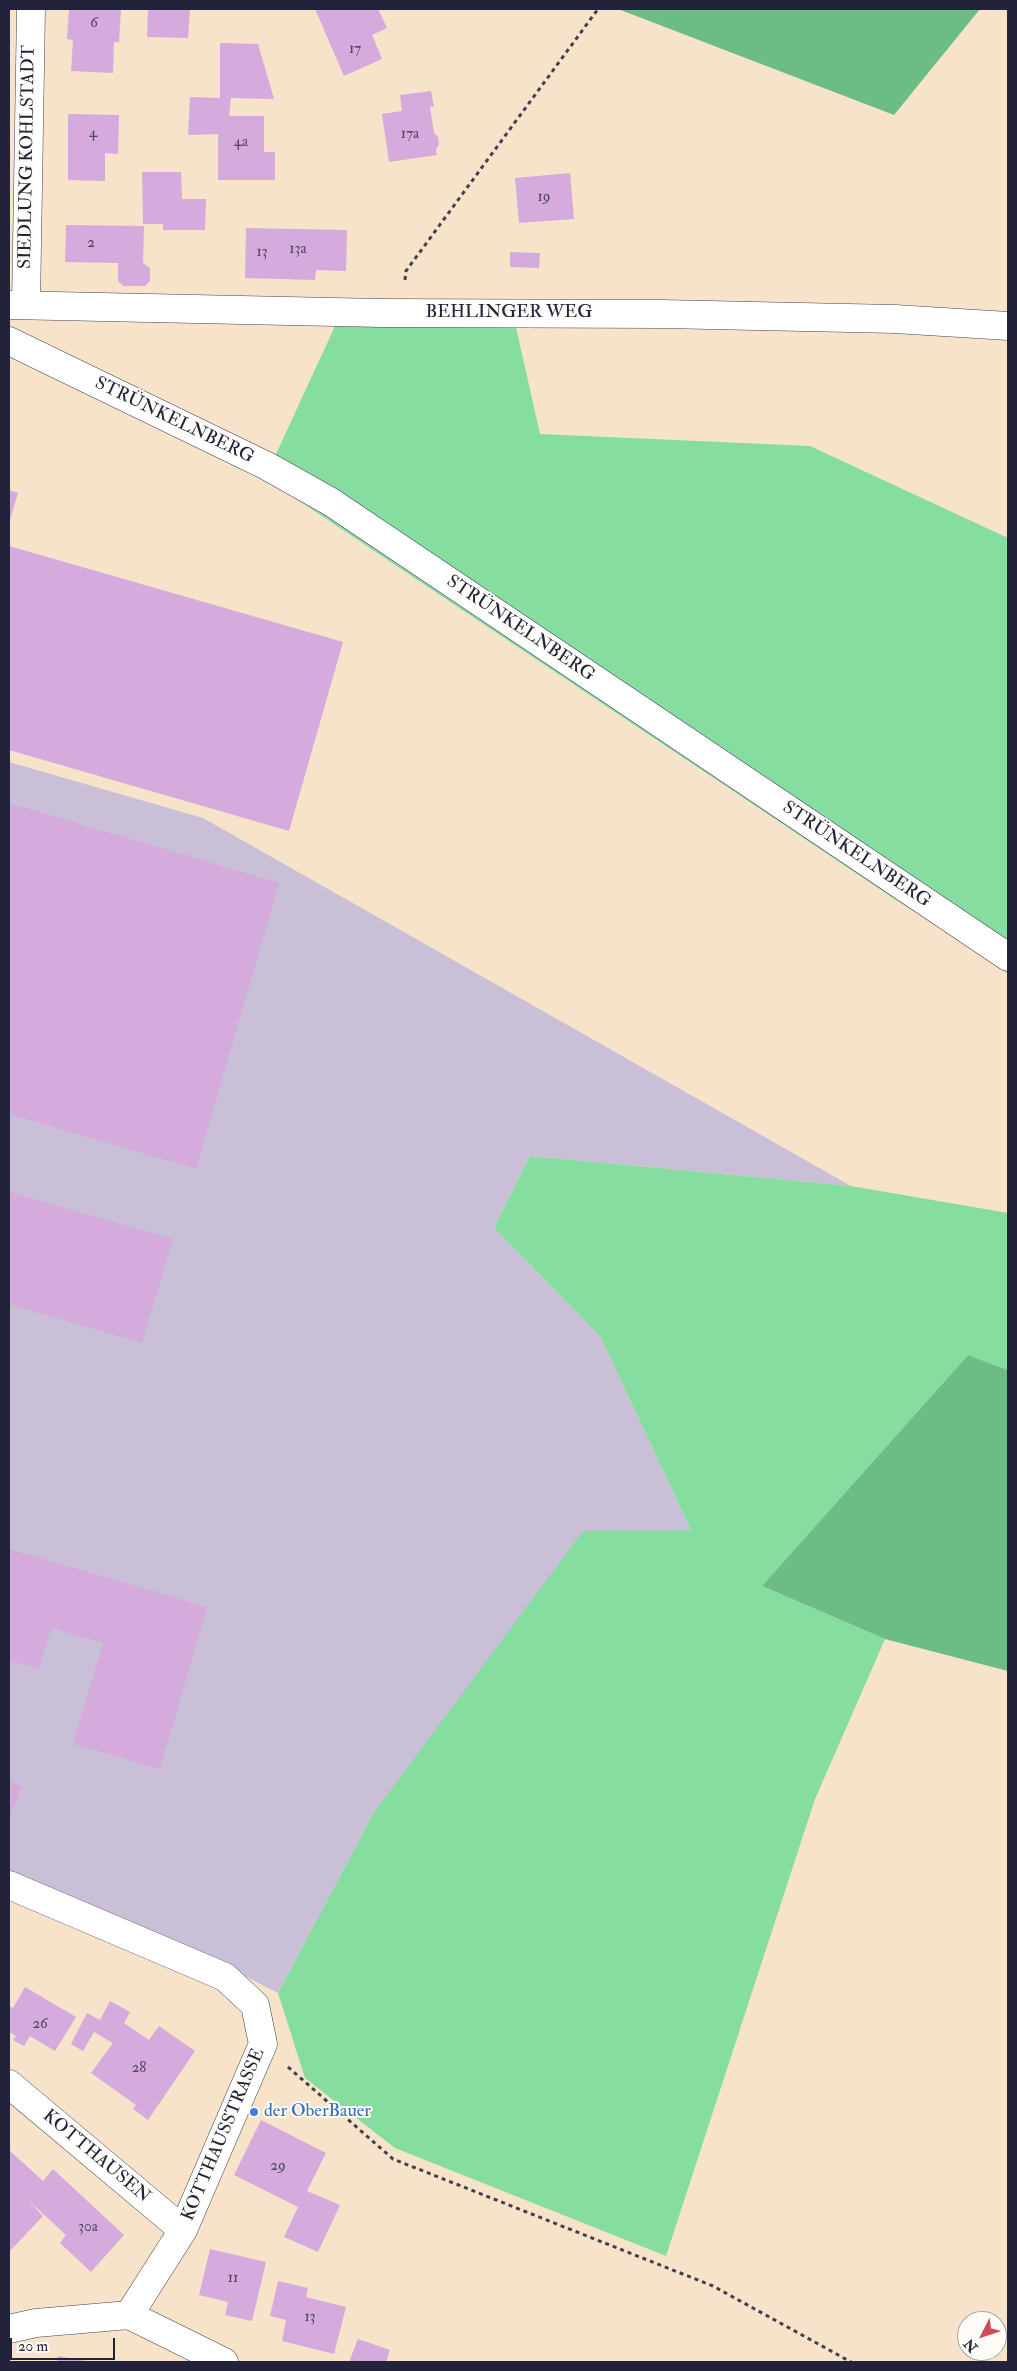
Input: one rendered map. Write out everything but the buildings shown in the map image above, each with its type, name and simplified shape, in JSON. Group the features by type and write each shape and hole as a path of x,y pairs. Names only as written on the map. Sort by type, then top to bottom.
{"street":[{"name":"SIEDLUNG KOHLSTADT","path":"17,305 31,9"},
{"name":"BEHLINGER WEG","path":"17,305 876,318 1008,326"},
{"name":"STRÜNKELNBERG","path":"9,341 267,466 331,502 1008,957"},
{"name":"KOTTHAUSSTRASSE","path":"9,1885 225,1976 255,2005 263,2044 183,2230 129,2315"},
{"name":"KOTTHAUSEN","path":"9,2084 183,2230"},
{"path":"9,2329 36,2323 129,2315 224,2362"}],"path":[{"path":"401,312 406,271 598,9"},
{"path":"263,2044 310,2089 393,2159 714,2286 851,2362"}],"shaded area":[{"path":"9,762 203,818 851,1186 530,1156 494,1228 600,1336 691,1530 373,1814 278,1993 179,1942 9,1870"}],"green space":[{"path":"618,9 980,9 894,115"},
{"path":"513,314 540,434 810,446 1008,538 1008,974 975,950 896,900 265,478 336,324"},
{"path":"530,1156 851,1186 1008,1213 1008,1370 968,1355 762,1586 885,1639 815,1799 666,2256 395,2148 305,2078 278,1993 373,1814 583,1531 691,1530 600,1336 494,1228"},
{"path":"968,1355 1008,1370 1008,1671 885,1639 762,1586"}],"place":[{"name":"der OberBauer","path":"254,2112"}]}
